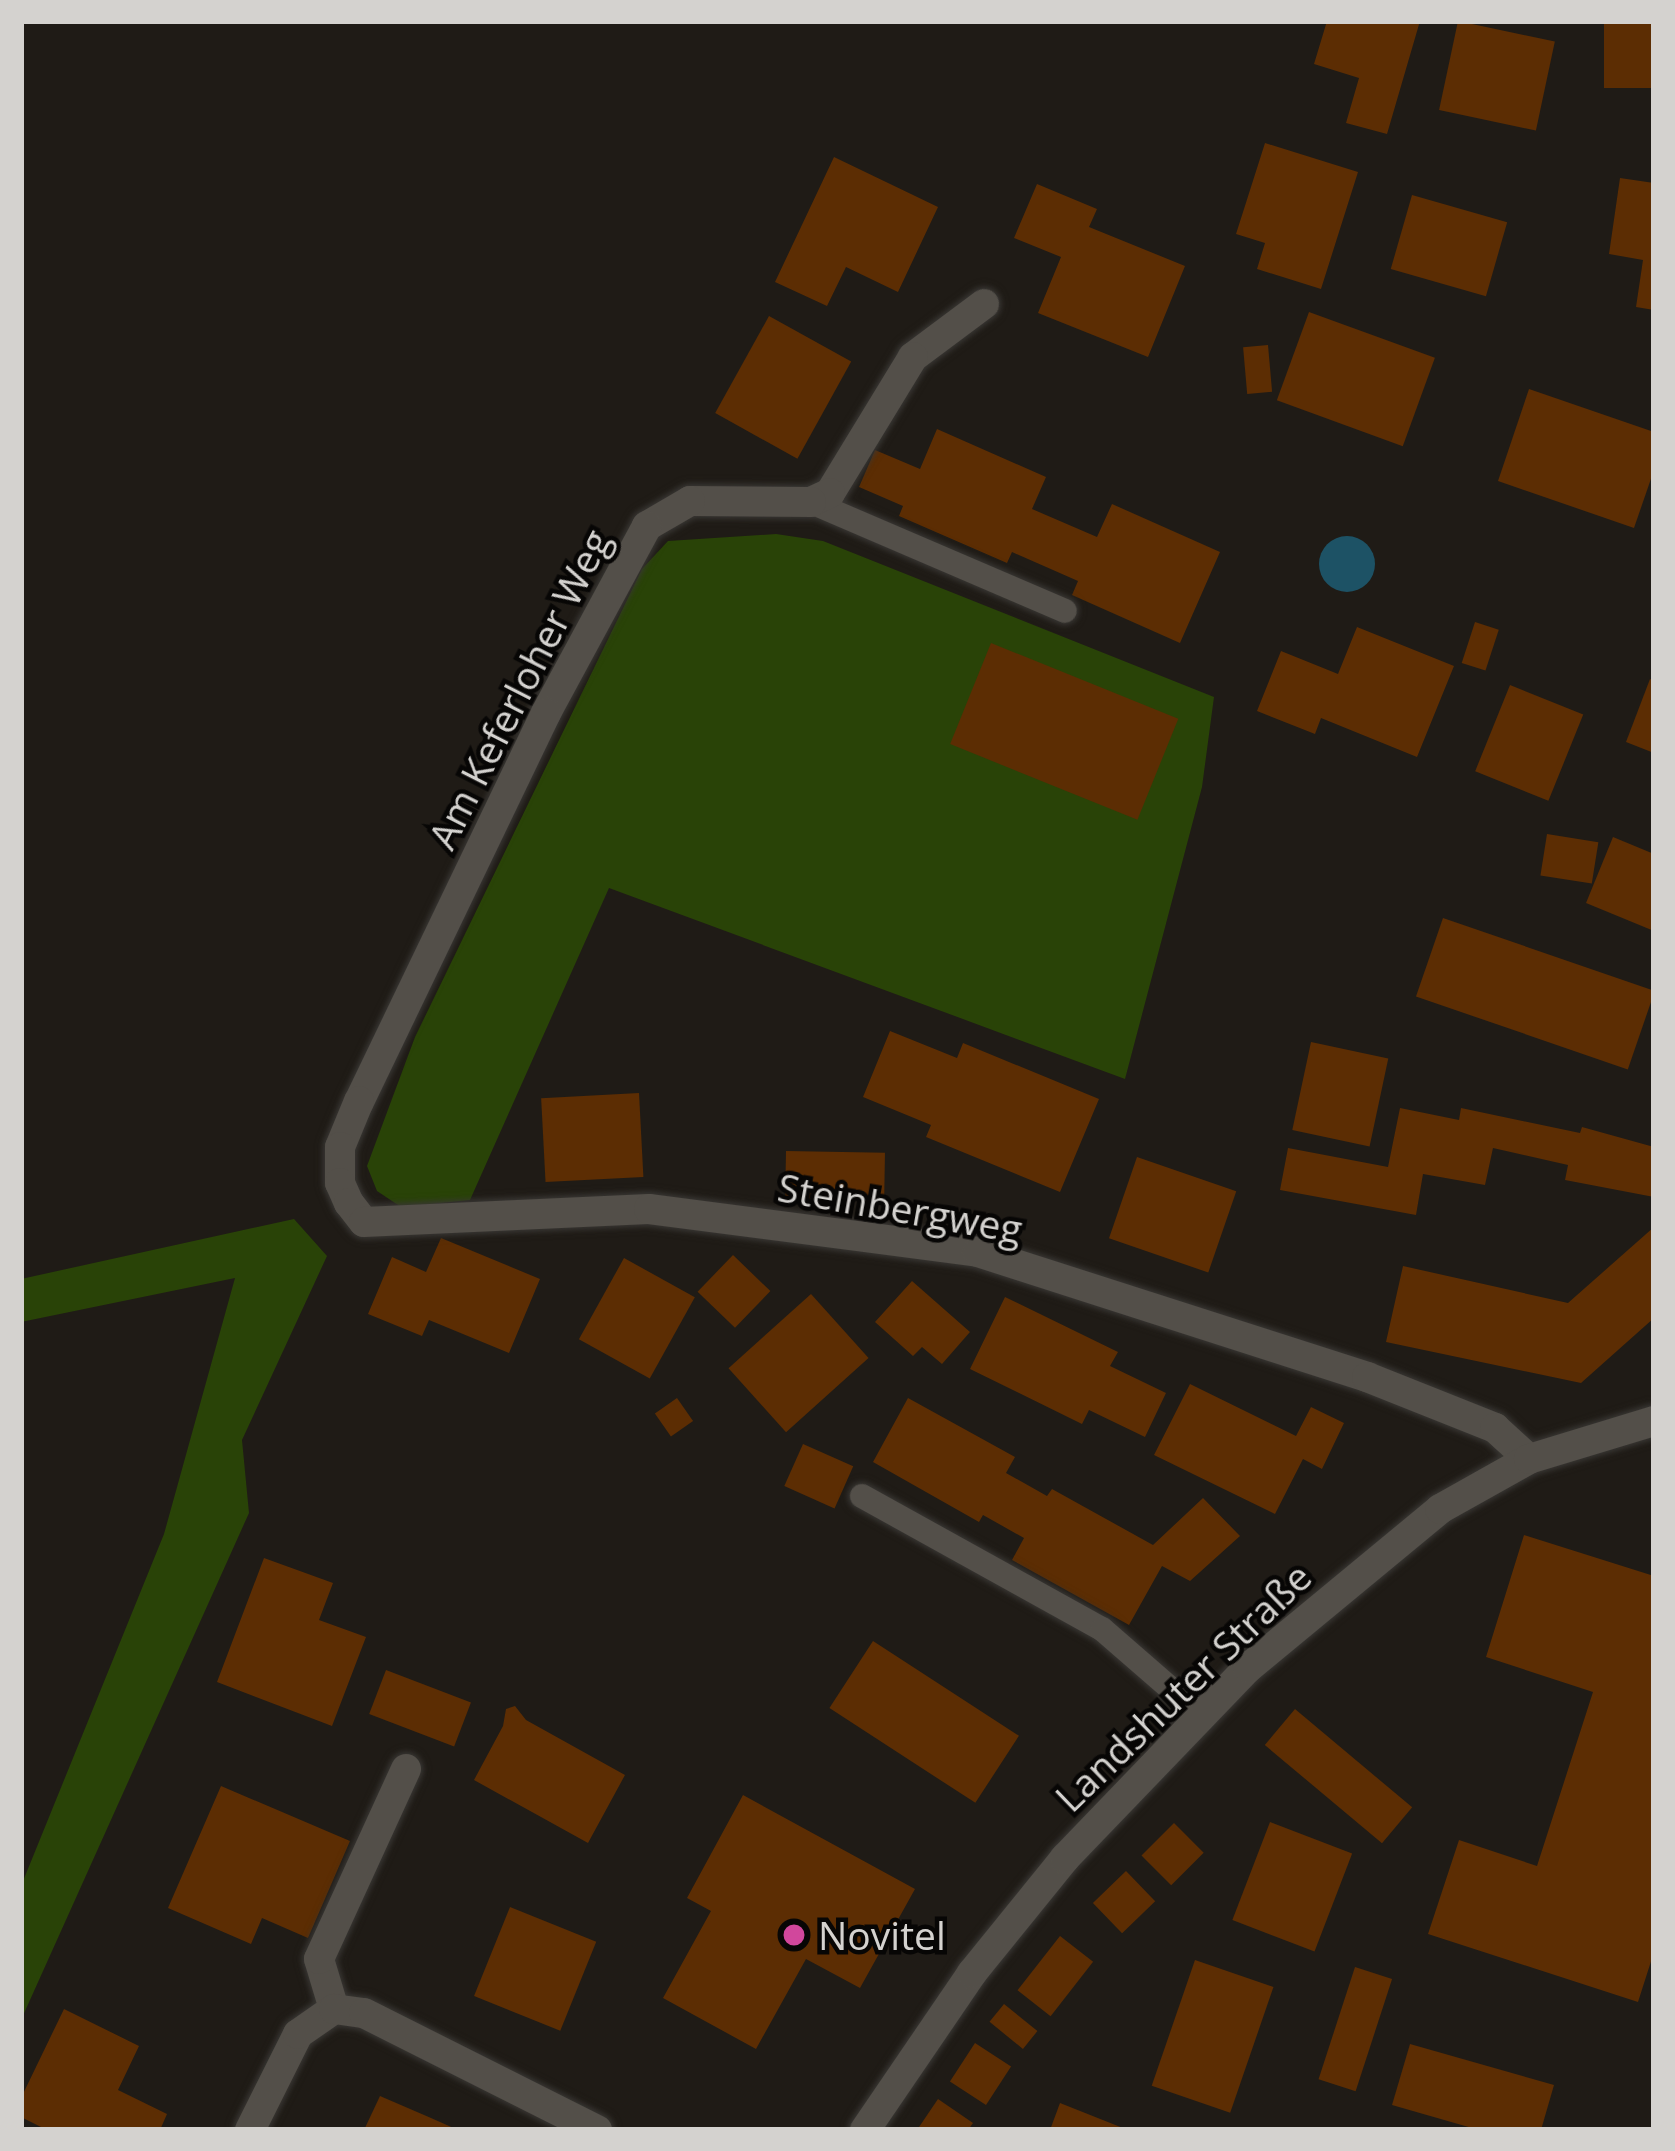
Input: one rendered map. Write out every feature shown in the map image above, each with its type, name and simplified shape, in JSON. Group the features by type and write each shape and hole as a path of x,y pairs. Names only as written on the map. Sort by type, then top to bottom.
{"street":[{"path":"811,502 830,493 913,357 984,304"},
{"name":"Am Keferloher Weg","path":"364,1222 340,1183 340,1147 546,713 647,526 690,501 811,502"},
{"name":"Steinbergweg","path":"364,1222 650,1209 978,1252 1367,1376 1495,1427 1528,1459"},
{"name":"Landshuter Straße","path":"865,2130 972,1973 1025,1907 1201,1715 1352,1576 1440,1509 1528,1459 1654,1421"},
{"path":"334,2009 319,1959 406,1769"},
{"path":"250,2130 298,2034 334,2009 364,2013 597,2130"}],"lane":[{"path":"811,502 1065,611"},
{"path":"862,1496 1102,1630 1201,1715"}],"green space":[{"path":"776,534 823,541 1214,697 1202,787 1125,1079 609,888 470,1200 401,1207 377,1191 367,1166 415,1037 642,569 668,541"},
{"path":"294,1219 327,1256 242,1440 249,1513 21,2020 21,1886 164,1534 235,1278 21,1322 21,1279"}],"water":[{"path":"1347,536 1367,544 1375,564 1367,584 1347,592 1327,584 1319,564 1327,544"}],"building":[{"path":"1327,21 1420,21 1387,134 1346,123 1359,78 1314,64"},
{"path":"1458,21 1555,42 1536,131 1439,110"},
{"path":"1604,21 1654,21 1654,88 1604,88"},
{"path":"1265,143 1358,172 1321,289 1257,269 1265,243 1236,234"},
{"path":"834,157 938,207 898,292 846,267 827,306 775,282"},
{"path":"1620,178 1654,183 1654,310 1636,307 1643,260 1609,254"},
{"path":"1037,184 1097,209 1089,227 1185,266 1148,357 1038,313 1061,257 1014,238"},
{"path":"1412,195 1507,222 1486,296 1391,269"},
{"path":"1309,312 1435,358 1403,446 1277,400"},
{"path":"769,316 851,362 797,459 715,413"},
{"path":"1268,345 1272,392 1247,394 1243,347"},
{"path":"1529,389 1654,432 1654,470 1634,528 1498,481"},
{"path":"937,429 1046,477 1032,509 1097,537 1112,504 1220,552 1180,643 1072,595 1078,581 1012,552 1007,563 899,516 903,506 859,487 875,450 920,469"},
{"path":"1475,622 1499,630 1485,671 1462,663"},
{"path":"1357,627 1454,666 1417,757 1321,718 1315,734 1257,711 1281,651 1338,674"},
{"path":"991,643 1178,719 1137,820 950,744"},
{"path":"1650,679 1654,681 1654,753 1626,742"},
{"path":"1510,685 1583,715 1548,801 1475,771"},
{"path":"1547,834 1598,842 1592,884 1540,875"},
{"path":"1613,837 1654,854 1654,931 1586,903"},
{"path":"1443,918 1654,991 1628,1069 1416,996"},
{"path":"890,1031 957,1058 963,1043 1099,1099 1060,1192 926,1137 931,1125 863,1097"},
{"path":"1311,1042 1388,1058 1370,1146 1292,1130"},
{"path":"639,1093 643,1177 546,1182 541,1098"},
{"path":"1400,1108 1459,1120 1461,1108 1580,1133 1582,1127 1654,1147 1654,1197 1565,1180 1568,1165 1493,1148 1485,1185 1423,1174 1416,1215 1280,1190 1288,1148 1388,1167"},
{"path":"786,1151 885,1153 884,1200 785,1198"},
{"path":"1137,1157 1236,1191 1208,1272 1109,1238"},
{"path":"1654,1227 1654,1318 1581,1383 1386,1342 1403,1266 1568,1303"},
{"path":"441,1238 540,1279 509,1353 429,1320 422,1336 368,1314 392,1257 426,1272"},
{"path":"733,1255 770,1291 735,1328 698,1292"},
{"path":"624,1258 695,1297 650,1379 579,1339"},
{"path":"912,1281 970,1332 942,1364 922,1347 913,1356 875,1322"},
{"path":"811,1294 869,1358 786,1432 729,1368"},
{"path":"1005,1297 1118,1352 1110,1366 1166,1393 1145,1437 1089,1410 1082,1424 970,1369"},
{"path":"1190,1384 1296,1436 1311,1407 1344,1423 1322,1469 1303,1459 1275,1514 1154,1455"},
{"path":"677,1398 693,1421 671,1436 655,1413"},
{"path":"908,1398 1015,1457 1006,1473 1047,1496 1052,1489 1153,1545 1203,1498 1240,1536 1190,1581 1162,1566 1129,1625 1012,1560 1024,1538 983,1515 979,1522 873,1462"},
{"path":"803,1444 853,1466 835,1508 784,1486"},
{"path":"1524,1535 1654,1576 1654,1952 1638,2002 1428,1934 1459,1840 1537,1866 1593,1692 1486,1657"},
{"path":"264,1558 333,1583 319,1620 366,1637 332,1726 217,1682"},
{"path":"873,1641 1019,1736 975,1803 829,1708"},
{"path":"386,1670 471,1703 454,1746 369,1714"},
{"path":"515,1706 526,1720 625,1775 588,1843 474,1780 503,1726 506,1709"},
{"path":"1295,1709 1412,1807 1382,1843 1265,1745"},
{"path":"221,1786 350,1841 308,1938 262,1918 251,1944 168,1908"},
{"name":"Novitel","path":"743,1795 915,1889 860,1988 806,1959 756,2049 663,1998 711,1911 687,1898"},
{"path":"1270,1822 1352,1854 1315,1952 1232,1920"},
{"path":"1174,1823 1204,1853 1171,1885 1141,1856"},
{"path":"1126,1871 1155,1901 1122,1933 1093,1903"},
{"path":"510,1907 596,1942 560,2031 474,1996"},
{"path":"1060,1936 1093,1962 1051,2016 1018,1990"},
{"path":"1195,1960 1273,1987 1230,2113 1152,2086"},
{"path":"1355,1967 1392,1979 1356,2091 1319,2079"},
{"path":"1004,2004 1037,2031 1023,2049 990,2022"},
{"path":"64,2009 139,2046 118,2090 167,2114 160,2130 47,2130 21,2117 21,2098"},
{"path":"975,2043 1011,2066 986,2105 950,2082"},
{"path":"1410,2044 1554,2085 1541,2130 1479,2130 1392,2105"},
{"path":"380,2096 431,2118 458,2130 364,2130"},
{"path":"938,2099 973,2123 968,2130 917,2130"},
{"path":"1060,2103 1128,2130 1050,2130"}],"place":[{"name":"Novitel","path":"794,1935"}]}
